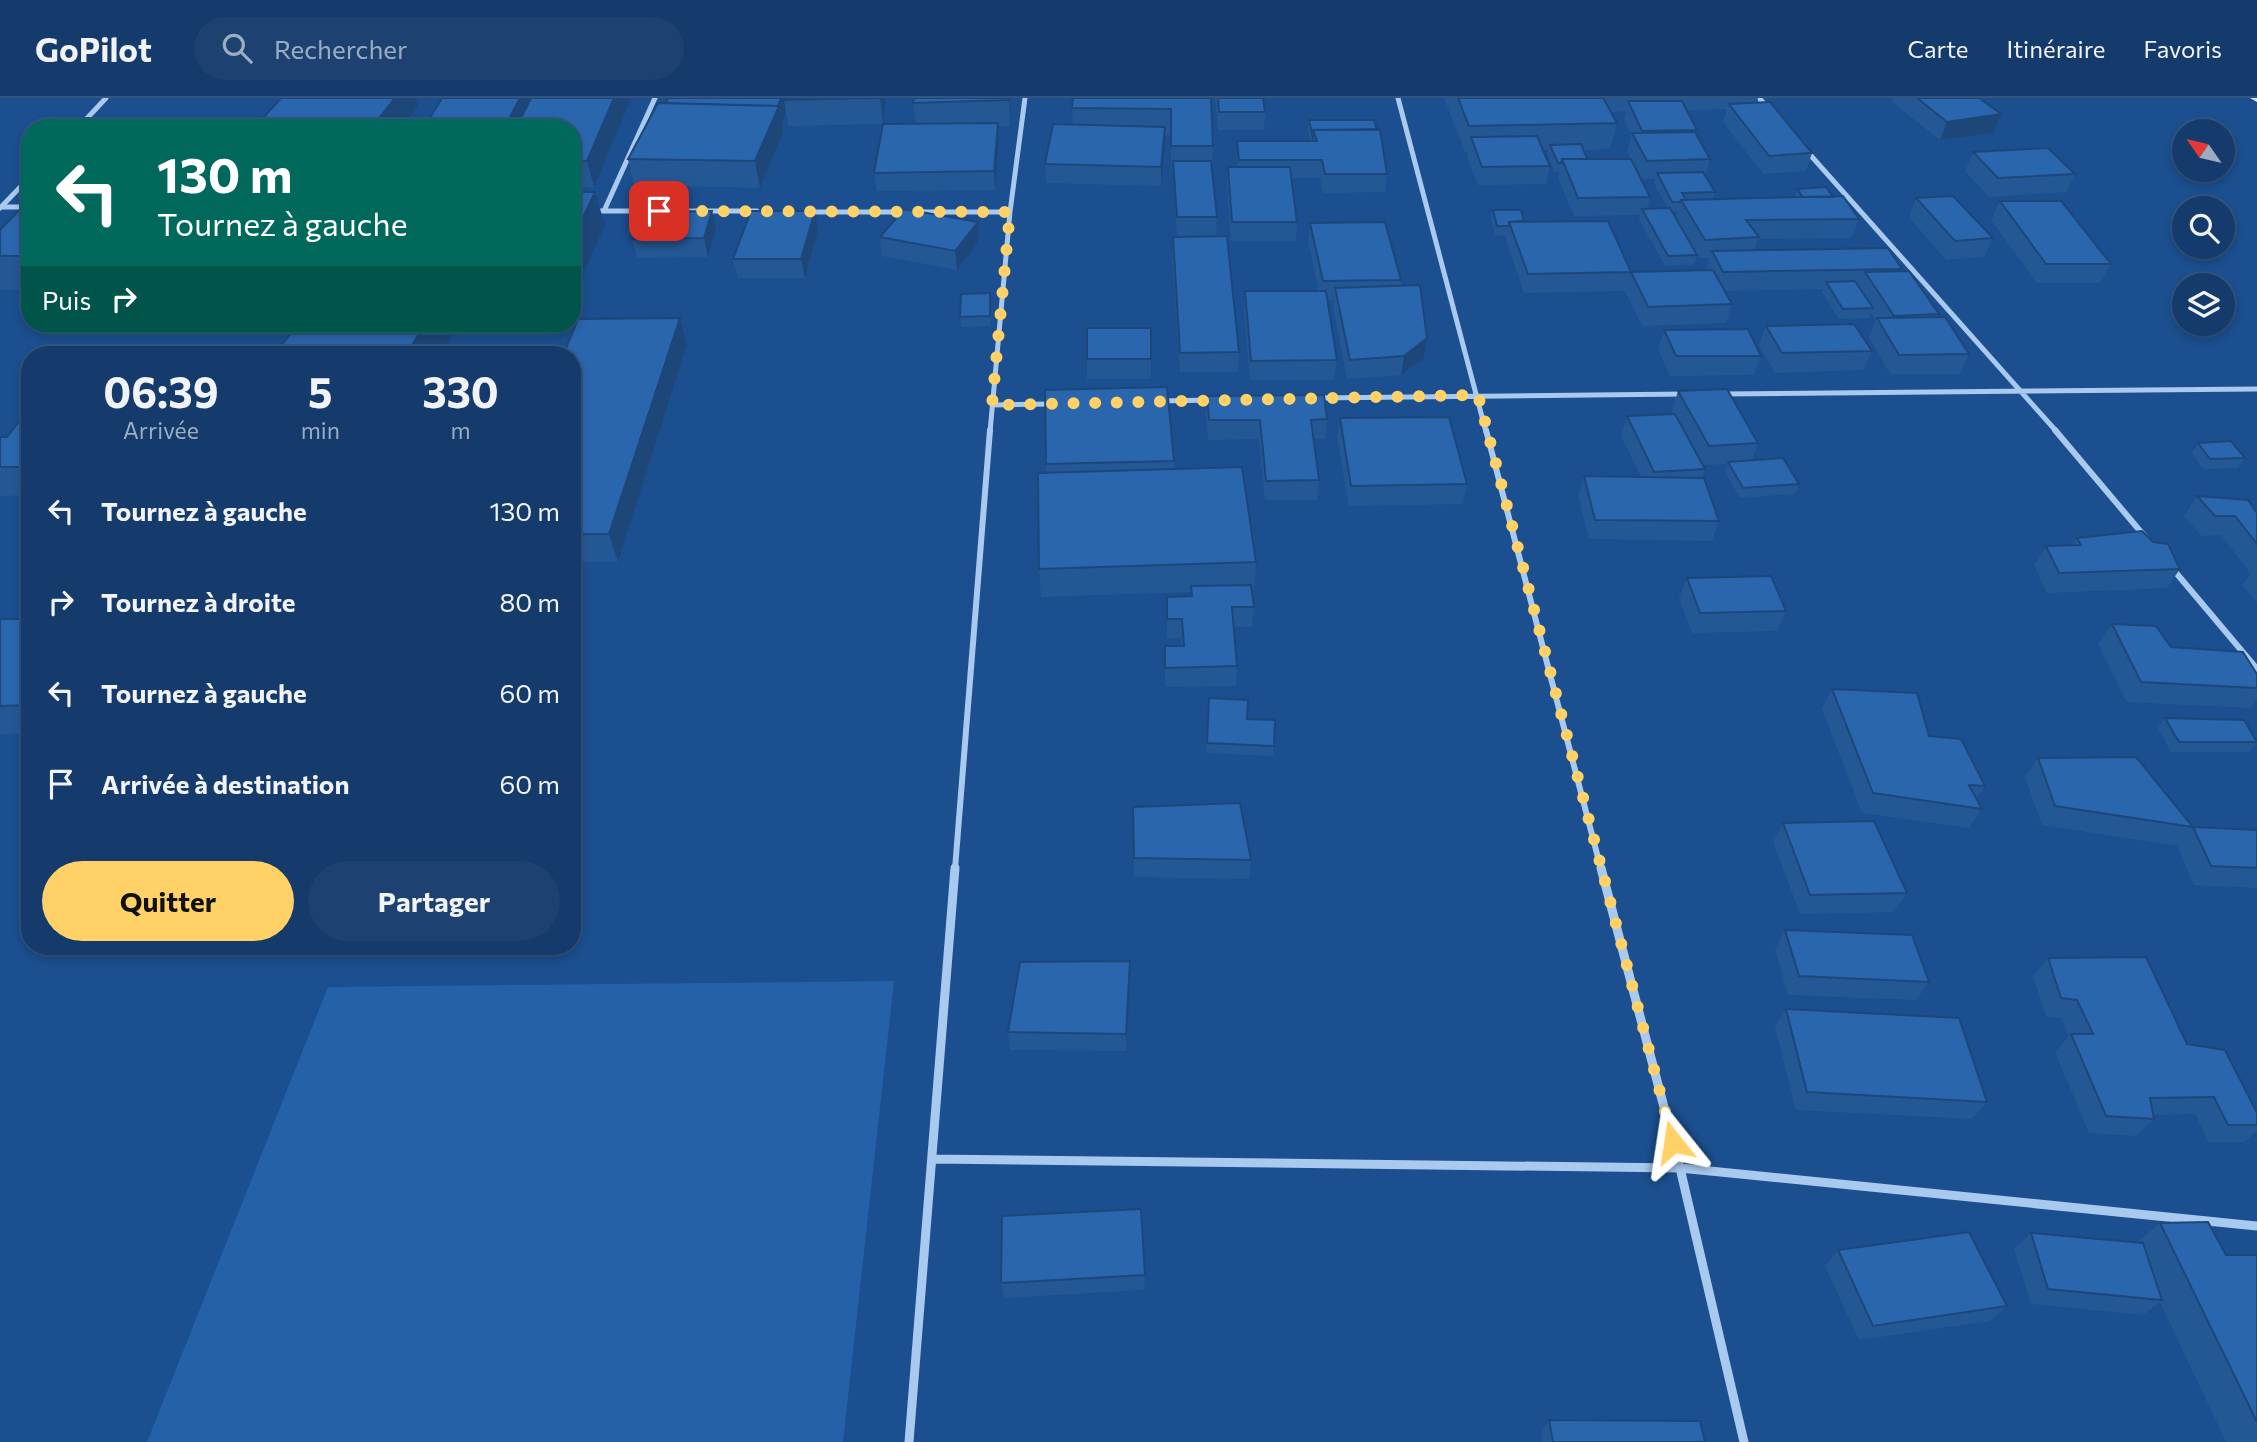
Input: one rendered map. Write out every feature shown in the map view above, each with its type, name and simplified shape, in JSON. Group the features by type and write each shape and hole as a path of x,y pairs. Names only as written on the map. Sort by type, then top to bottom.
{"street":[{"path":"86,119 106,98"},
{"path":"604,211 654,98"},
{"path":"909,1442 992,405 1010,212 1025,98"},
{"path":"1398,98 1680,1168 1744,1442"},
{"path":"1759,98 1778,118"},
{"path":"1796,139 2024,393 2149,542"},
{"path":"1,208 21,187"},
{"path":"1,208 21,207"},
{"path":"583,211 767,211"},
{"path":"794,212 1010,212"},
{"path":"1716,394 2024,393 2257,388"},
{"path":"1311,398 1688,394"},
{"path":"1145,402 1228,400"},
{"path":"992,405 1062,403"},
{"path":"2167,563 2257,669"},
{"path":"932,1159 1680,1168 2257,1226"}],"shaded area":[{"path":"894,981 843,1442 147,1442 328,987"}],"building":[{"path":"281,98 395,98 378,119 262,119"},
{"path":"442,98 520,98 509,119 429,119"},
{"path":"531,98 614,98 587,161 581,161 581,119 520,119"},
{"path":"668,98 781,98 778,106 666,103"},
{"path":"785,98 880,98 784,100"},
{"path":"914,98 1009,98 1009,100 913,103"},
{"path":"1073,98 1211,98 1213,146 1171,146 1171,109 1072,108"},
{"path":"1218,98 1263,98 1265,112 1219,112"},
{"path":"1458,98 1603,98 1617,123 1469,126"},
{"path":"1917,98 1979,98 2001,114 1947,122"},
{"path":"1628,101 1682,101 1697,130 1642,131"},
{"path":"1770,102 1812,153 1769,156 1729,104"},
{"path":"658,103 779,106 755,161 628,159"},
{"path":"1309,120 1374,120 1377,130 1313,130 1313,139"},
{"path":"998,123 994,171 874,173 883,124"},
{"path":"1053,124 1165,127 1161,167 1045,164"},
{"path":"1380,129 1387,174 1325,174 1322,160 1239,160 1237,141 1317,141 1313,130"},
{"path":"1695,132 1710,159 1647,161 1632,133"},
{"path":"1537,136 1550,166 1482,167 1471,137"},
{"path":"1581,144 1587,159 1562,159 1561,163 1558,163 1550,145"},
{"path":"2048,148 2075,174 1998,178 1973,152"},
{"path":"1562,159 1631,159 1650,197 1578,198"},
{"path":"1173,161 1211,161 1217,217 1177,217"},
{"path":"1228,167 1290,167 1297,222 1232,222"},
{"path":"1703,172 1715,192 1682,193 1686,200 1680,202 1672,202 1657,173"},
{"path":"1826,187 1833,197 1803,197 1797,189"},
{"path":"581,192 595,192 581,222"},
{"path":"1843,196 1859,219 1746,220 1759,237 1705,240 1681,200"},
{"path":"1953,196 1993,238 1955,241 1916,198"},
{"path":"2000,201 2061,201 2111,264 2046,264"},
{"path":"21,208 21,256 0,256 0,230"},
{"path":"1670,208 1697,255 1668,256 1642,209"},
{"path":"904,209 978,222 955,251 880,237"},
{"path":"1493,210 1521,210 1524,221 1509,222 1509,226 1497,226"},
{"path":"712,211 704,238 632,239 642,212"},
{"path":"751,211 815,211 801,259 733,259"},
{"path":"1608,221 1631,272 1528,274 1509,222"},
{"path":"1385,222 1401,280 1323,281 1310,223"},
{"path":"1227,236 1239,352 1180,353 1173,237"},
{"path":"1888,248 1902,269 1723,272 1712,251"},
{"path":"1713,270 1732,304 1648,307 1631,272"},
{"path":"1909,271 1939,314 1894,316 1865,272"},
{"path":"1855,281 1873,308 1843,309 1826,282"},
{"path":"1420,285 1427,338 1404,356 1350,360 1335,288"},
{"path":"1245,291 1326,291 1337,360 1251,361"},
{"path":"990,293 990,316 960,317 961,294"},
{"path":"1945,317 1969,354 1899,355 1877,318"},
{"path":"680,318 609,534 581,534 581,346 567,346 572,333 581,333 581,319"},
{"path":"1854,324 1872,351 1782,353 1766,326"},
{"path":"1087,328 1151,328 1151,359 1087,359"},
{"path":"1748,329 1761,356 1676,356 1664,330"},
{"path":"291,333 419,333 412,346 281,346"},
{"path":"1167,387 1174,461 1046,464 1045,390"},
{"path":"1727,389 1758,443 1709,446 1678,391"},
{"path":"1324,395 1327,419 1311,420 1319,480 1266,481 1260,420 1209,420 1207,396"},
{"path":"1675,414 1705,469 1654,472 1627,416"},
{"path":"1449,417 1467,484 1351,486 1340,418"},
{"path":"21,419 21,467 0,467 0,437 7,437"},
{"path":"2231,441 2245,458 2210,459 2198,443"},
{"path":"1783,458 1799,484 1743,488 1728,462"},
{"path":"1242,467 1256,562 1039,569 1038,473"},
{"path":"1584,476 1704,478 1719,521 1595,520"},
{"path":"2197,496 2248,500 2257,513 2257,544 2235,516 2215,516"},
{"path":"2142,531 2153,542 2168,544 2180,569 2059,573 2046,546 2081,545 2077,538"},
{"path":"1771,576 1786,611 1700,613 1687,578"},
{"path":"1251,585 1254,607 1232,607 1237,666 1165,668 1165,646 1184,646 1182,619 1167,619 1167,597 1192,596 1191,586"},
{"path":"0,619 21,619 21,705 0,706"},
{"path":"2112,624 2156,626 2171,647 2243,652 2257,674 2257,688 2141,682"},
{"path":"1832,689 1917,693 1929,736 1961,739 1985,786 1969,785 1982,809 1873,793"},
{"path":"1209,698 1248,700 1247,719 1275,720 1274,746 1207,743"},
{"path":"2165,718 2244,720 2257,742 2179,742"},
{"path":"2136,757 2193,827 2055,806 2038,758"},
{"path":"1240,803 1251,860 1134,858 1133,807"},
{"path":"1874,821 1907,893 1810,895 1783,823"},
{"path":"2193,827 2257,830 2257,868 2211,866"},
{"path":"1785,930 1912,935 1929,982 1799,976"},
{"path":"2146,957 2187,1044 2225,1050 2257,1113 2257,1125 2228,1125 2214,1097 2150,1098 2154,1119 2106,1116 2071,1034 2093,1034 2077,1000 2061,998 2048,958"},
{"path":"1130,961 1126,1034 1008,1032 1020,962"},
{"path":"1786,1009 1959,1018 1987,1102 1807,1092"},
{"path":"1141,1209 1145,1275 1001,1283 1002,1216"},
{"path":"2208,1222 2226,1255 2257,1255 2257,1422 2160,1223"},
{"path":"1969,1232 2007,1306 1873,1326 1838,1250"},
{"path":"2031,1233 2143,1243 2162,1300 2048,1289"},
{"path":"1549,1420 1700,1421 1705,1442 1553,1442"}],"route":[{"path":"659,211 1010,212 992,405 1478,395 1673,1142"}]}
